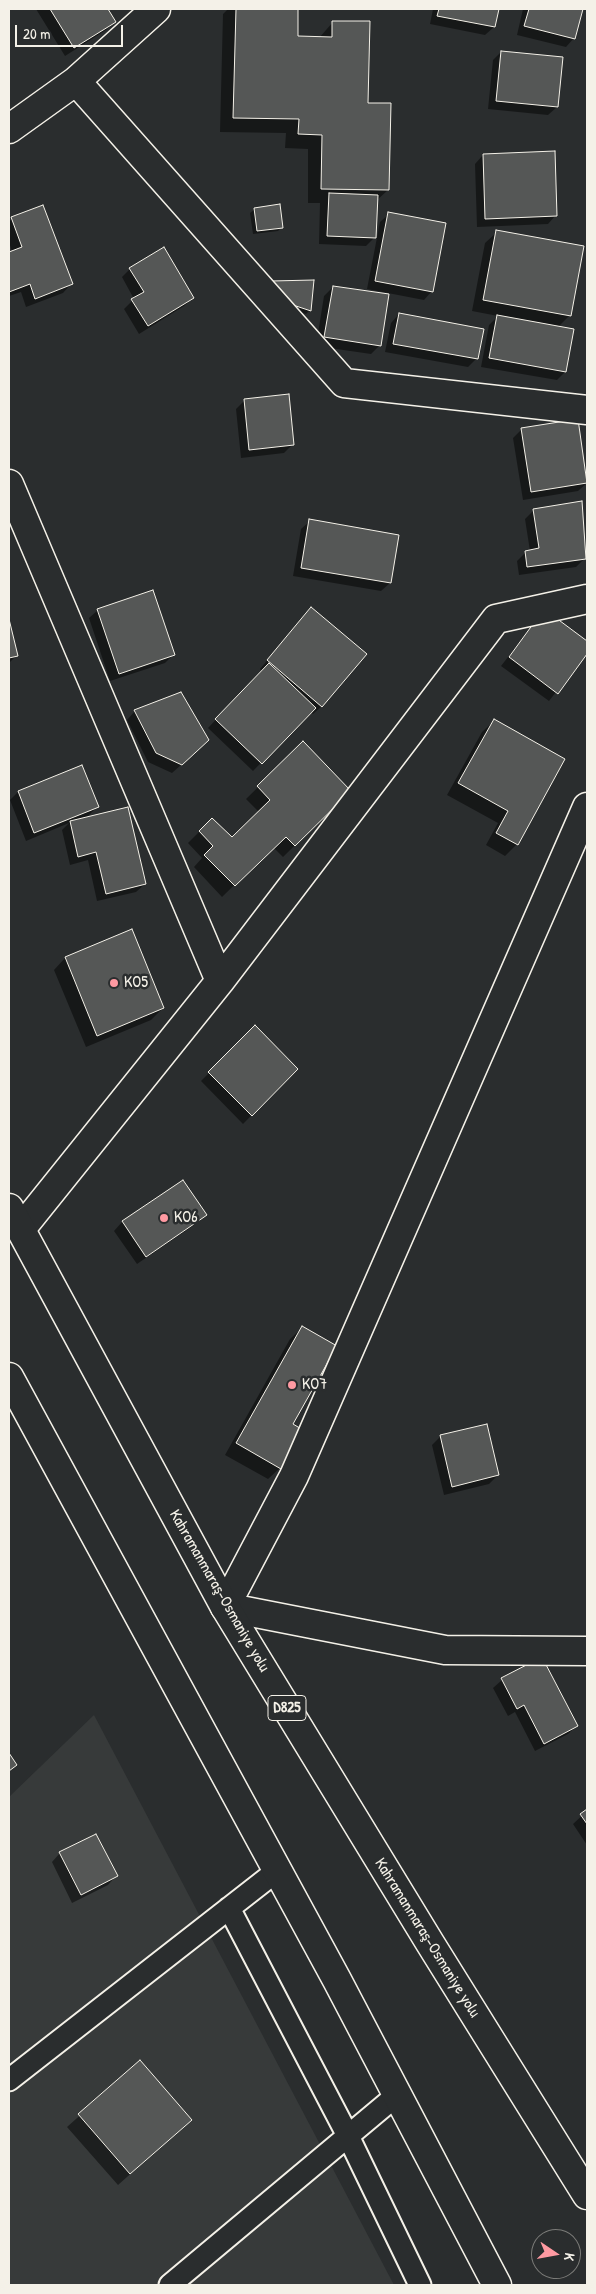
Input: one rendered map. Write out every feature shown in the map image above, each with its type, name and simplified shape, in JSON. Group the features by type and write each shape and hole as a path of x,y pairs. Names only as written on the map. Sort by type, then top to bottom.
{"main road":[{"path":"9,128 76,80 156,9"},
{"path":"76,80 344,383 587,410"},
{"path":"9,484 220,981"},
{"path":"15,1218 220,981 496,619 587,599"},
{"path":"587,807 294,1476 225,1607 445,1650 587,1651"},
{"name":"Kahramanmaraş-Osmaniye yolu","path":"15,1218 225,1607 430,1943 587,2195"},
{"path":"9,1377 278,1870 497,2285"}],"lane":[{"path":"9,2080 278,1870"},
{"path":"229,1908 348,2136 420,2285"},
{"path":"170,2285 397,2095"}],"shaded area":[{"path":"94,1715 394,2285 9,2285 9,1797"}],"building":[{"path":"50,9 108,9 116,22 74,48"},
{"path":"236,9 298,9 298,36 332,37 332,21 370,21 368,103 391,103 389,190 321,189 322,135 298,134 299,119 233,118"},
{"path":"439,9 499,9 495,27 437,16"},
{"path":"529,9 583,9 575,39 524,26"},
{"path":"501,51 563,57 558,107 496,101"},
{"path":"555,151 557,216 485,219 483,154"},
{"path":"329,193 378,195 376,238 327,236"},
{"path":"280,204 283,228 257,231 254,208"},
{"path":"43,205 73,284 35,299 30,284 9,292 9,252 22,247 11,217"},
{"path":"388,212 446,223 433,292 375,281"},
{"path":"496,230 584,246 571,316 483,300"},
{"path":"164,247 194,298 148,326 131,299 144,292 129,268"},
{"path":"314,280 311,311 287,303 271,281"},
{"path":"333,286 389,294 381,346 324,337"},
{"path":"399,313 484,329 478,359 393,344"},
{"path":"497,315 574,329 566,372 489,358"},
{"path":"289,394 294,445 249,450 244,399"},
{"path":"578,419 587,483 531,492 521,428"},
{"path":"582,501 586,559 527,567 525,551 539,548 533,509"},
{"path":"309,519 399,535 391,583 301,568"},
{"path":"153,590 175,655 119,674 97,609"},
{"path":"311,607 367,654 322,707 267,660"},
{"path":"544,609 587,641 587,654 558,694 509,657"},
{"path":"9,619 18,656 9,658"},
{"path":"269,663 316,708 262,764 215,719"},
{"path":"181,692 209,740 182,765 156,753 134,710"},
{"path":"494,719 565,759 518,845 496,833 508,811 458,783"},
{"path":"303,741 351,791 295,846 286,837 235,886 204,855 213,846 199,831 212,818 232,837 270,800 257,786"},
{"path":"82,765 99,807 34,833 18,791"},
{"path":"128,807 146,884 106,894 96,852 78,857 70,821"},
{"name":"KO5","path":"132,929 164,1008 97,1036 65,957"},
{"path":"255,1025 298,1069 252,1116 208,1072"},
{"name":"KO6","path":"183,1180 207,1215 146,1257 122,1221"},
{"name":"KO7","path":"302,1326 337,1346 293,1424 303,1430 281,1469 236,1443"},
{"path":"487,1424 499,1475 452,1487 440,1435"},
{"path":"542,1657 578,1726 544,1744 524,1705 517,1709 501,1678"},
{"path":"9,1753 17,1765 9,1771"},
{"path":"587,1809 587,1824 580,1814"},
{"path":"96,1834 118,1876 81,1895 59,1852"},
{"path":"140,2060 192,2120 130,2174 78,2114"}],"place":[{"name":"KO5","path":"114,983"},
{"name":"KO6","path":"164,1218"},
{"name":"KO7","path":"292,1385"}]}
